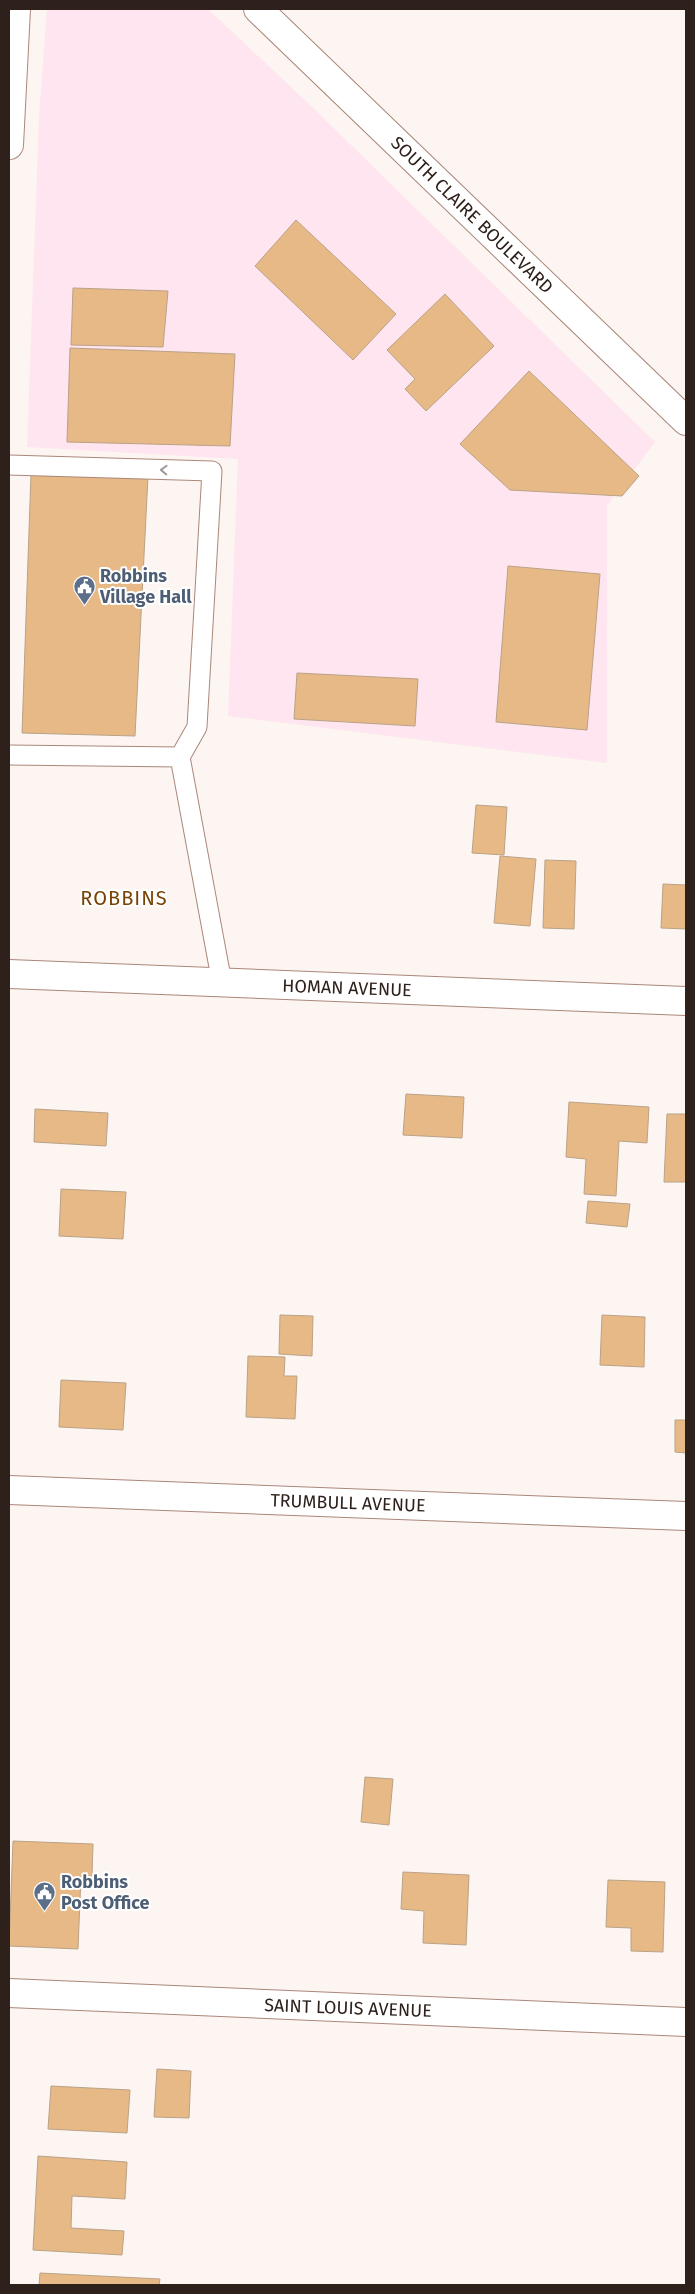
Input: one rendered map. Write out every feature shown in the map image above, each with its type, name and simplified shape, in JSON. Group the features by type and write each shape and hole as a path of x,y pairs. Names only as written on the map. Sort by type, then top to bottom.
{"street":[{"path":"9,145 16,9"},
{"name":"SOUTH CLAIRE BOULEVARD","path":"258,9 686,421"},
{"name":"HOMAN AVENUE","path":"9,974 686,1001"},
{"name":"TRUMBULL AVENUE","path":"9,1490 686,1516"},
{"name":"SAINT LOUIS AVENUE","path":"9,1993 686,2022"}],"lane":[{"path":"9,465 212,471 197,727 180,757 222,983"},
{"path":"9,755 180,757"}],"shaded area":[{"path":"47,9 208,9 308,103 655,442 607,506 607,763 228,716 238,459 27,447 39,116"}],"building":[{"path":"296,220 396,314 353,360 255,266"},
{"path":"73,288 168,291 163,347 71,345"},
{"path":"445,294 494,346 426,411 405,389 415,379 387,350"},
{"path":"70,348 235,354 230,446 67,442"},
{"path":"529,371 639,476 622,496 510,490 460,444"},
{"name":"Robbins Village Hall","path":"31,474 148,476 135,736 22,733"},
{"path":"508,566 600,574 587,730 496,722"},
{"path":"297,673 418,679 415,726 294,719"},
{"path":"476,805 507,807 504,855 472,853"},
{"path":"500,856 536,859 530,926 494,923"},
{"path":"545,860 576,861 574,929 543,928"},
{"path":"663,884 686,885 686,929 661,928"},
{"path":"406,1094 464,1097 462,1138 403,1135"},
{"path":"569,1102 649,1107 647,1143 619,1141 616,1196 584,1194 586,1159 566,1157"},
{"path":"35,1109 108,1113 106,1146 34,1142"},
{"path":"667,1114 686,1114 686,1182 664,1182"},
{"path":"61,1189 126,1192 123,1239 59,1236"},
{"path":"588,1201 630,1204 627,1227 586,1223"},
{"path":"280,1315 313,1316 312,1356 279,1354"},
{"path":"602,1315 645,1317 644,1367 600,1365"},
{"path":"248,1356 285,1357 284,1376 297,1376 295,1419 246,1417"},
{"path":"61,1380 126,1383 123,1430 59,1427"},
{"path":"675,1420 686,1420 686,1453 675,1452"},
{"path":"365,1777 393,1779 389,1825 361,1822"},
{"name":"Robbins Post Office","path":"13,1841 93,1844 92,1876 81,1876 78,1949 9,1946"},
{"path":"403,1872 469,1875 466,1945 423,1943 424,1911 401,1909"},
{"path":"608,1880 665,1882 663,1952 631,1951 631,1928 606,1927"},
{"path":"157,2069 191,2071 189,2118 154,2117"},
{"path":"51,2086 130,2090 127,2133 48,2129"},
{"path":"38,2156 127,2162 125,2199 72,2196 71,2228 124,2231 122,2255 33,2250"},
{"path":"40,2273 160,2279 159,2285 39,2285"}],"place":[{"name":"Robbins Village Hall","path":"84,605"},
{"name":"Robbins Post Office","path":"45,1911"}],"district":[{"name":"ROBBINS","path":"124,898"}]}
